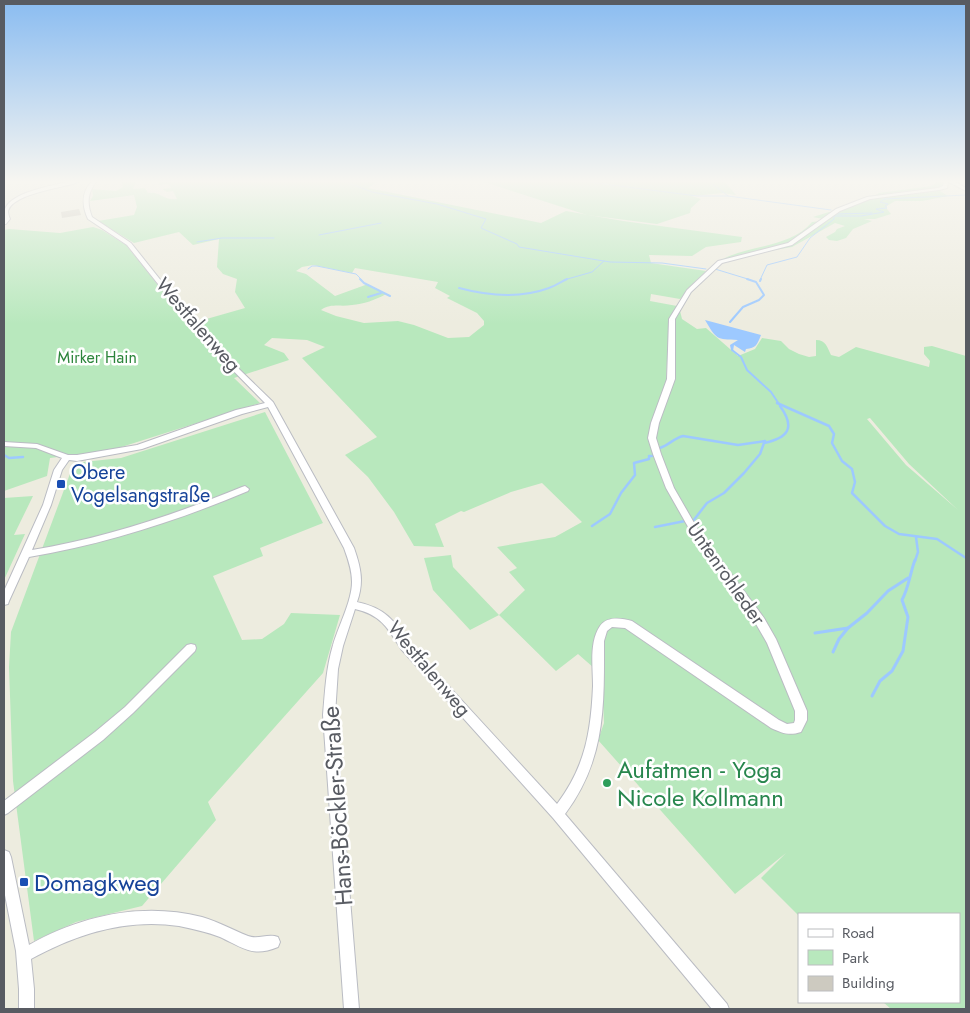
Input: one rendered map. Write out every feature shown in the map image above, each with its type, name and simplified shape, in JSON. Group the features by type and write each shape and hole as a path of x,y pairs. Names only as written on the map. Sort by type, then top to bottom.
{"street":[{"name":"Westfalenweg","path":"107,229 129,244 203,336 270,404 352,555 357,581 352,605 370,609 386,617 405,646 556,814 722,1009"},
{"name":"Untenrohleder","path":"556,814 566,804 591,754 596,728 599,641 602,629 607,624 616,622 628,624 775,724 786,729 797,728 801,720 801,711 772,642 760,622 694,530 670,488 652,438 655,423 671,379 672,319 689,291 720,262 790,244 812,229"},
{"path":"4,444 37,446 67,457 77,458 139,447 239,412 270,404"},
{"path":"4,601 48,505 58,470 67,457"},
{"path":"25,554 71,547 128,532 201,508 245,490"},
{"name":"Hans-Böckler-Straße","path":"351,1009 329,714 333,669 338,646 352,605"},
{"path":"4,809 99,736 129,710 191,648"},
{"path":"4,857 7,892 25,955 26,1009"},
{"path":"25,955 50,941 83,928 122,918 181,918 220,930 250,944 273,942"}],"green space":[{"name":"Mirker Hain","path":"80,229 102,230 126,245 189,324 245,308 235,292 237,279 223,274 217,267 219,239 193,245 179,232 134,243 112,229 685,229 742,237 741,242 706,247 692,256 649,255 651,263 706,271 680,299 651,294 650,301 677,306 669,318 666,381 675,372 675,319 680,311 682,319 697,329 706,328 738,356 755,349 762,338 781,341 789,349 809,357 816,356 816,340 824,343 831,355 839,357 856,347 929,367 930,361 924,354 924,347 932,346 966,356 966,1009 891,1009 884,1003 960,1003 960,913 798,913 798,915 761,878 786,853 735,894 598,740 604,723 602,675 578,654 556,671 499,615 525,590 509,572 517,568 497,547 555,537 582,522 542,483 511,492 464,512 461,511 435,524 444,547 414,546 394,512 368,477 345,455 377,437 302,358 325,347 307,340 272,338 264,345 284,353 289,360 234,378 260,403 112,450 50,458 47,476 4,491 4,230 60,233","holes":["313,265 352,273 355,268 438,282 435,288 450,296 447,298 477,313 484,321 484,325 469,337 448,338 398,321 364,323 336,316 321,310 332,306 365,303 386,294 368,284 335,296 306,274 296,271 302,267","870,418 909,464 958,510 906,465 867,419"]},
{"path":"824,229 792,247 723,259 734,254 782,241 793,237 803,230"},
{"path":"837,229 853,229 846,238 837,241 829,240 826,237"},
{"path":"265,412 323,523 260,548 263,556 213,576 242,640 262,639 284,624 291,613 340,615 323,673 208,802 216,820 142,906 76,922 34,941 13,781 9,667 11,632 74,463 121,458"},
{"path":"33,496 14,535 25,534 4,580 4,498"},
{"path":"451,555 453,567 499,615 470,630 433,590 424,558"}],"water":[{"path":"705,320 761,335 756,345 746,349 745,352 734,345 733,351 730,345 738,340 721,339 715,335"}],"waterway":[{"path":"319,235 349,229"},
{"path":"484,229 517,244 519,247 604,261"},
{"path":"760,280 767,265 797,257 810,238 821,229"},
{"path":"197,242 222,238 274,238"},
{"path":"566,279 592,272 604,261"},
{"path":"604,261 662,263 706,269"},
{"path":"308,269 312,266 317,266 356,274 362,280"},
{"path":"715,269 751,280"},
{"path":"360,279 364,283 390,296"},
{"path":"459,288 482,293 515,295 538,291 566,279"},
{"path":"730,322 743,307 759,300 764,295 756,282 747,279"},
{"path":"368,297 381,293"},
{"path":"732,350 741,357 747,370 771,392 779,404"},
{"path":"779,404 829,426 834,434 832,443 842,461 852,469 855,482 852,493 885,526 899,534 937,539 966,558"},
{"path":"693,521 707,503 724,493 744,473 760,454 764,443 784,435 787,431 788,420 780,406"},
{"path":"660,448 683,436 738,445 765,441"},
{"path":"4,455 9,458 23,457"},
{"path":"592,526 610,514 621,493 635,475 634,463 649,459 649,456 652,456"},
{"path":"655,527 685,521"},
{"path":"915,561 918,552 916,537"},
{"path":"872,696 880,681 892,671 903,651 908,617 902,600 915,560"},
{"path":"848,628 867,613 888,591 908,578"},
{"path":"815,633 848,628"},
{"path":"833,652 839,639 848,628"}],"place":[{"name":"Obere Vogelsangstraße","path":"61,484"},
{"name":"Aufatmen - Yoga Nicole Kollmann","path":"607,783"},
{"name":"Domagkweg","path":"24,882"}]}
